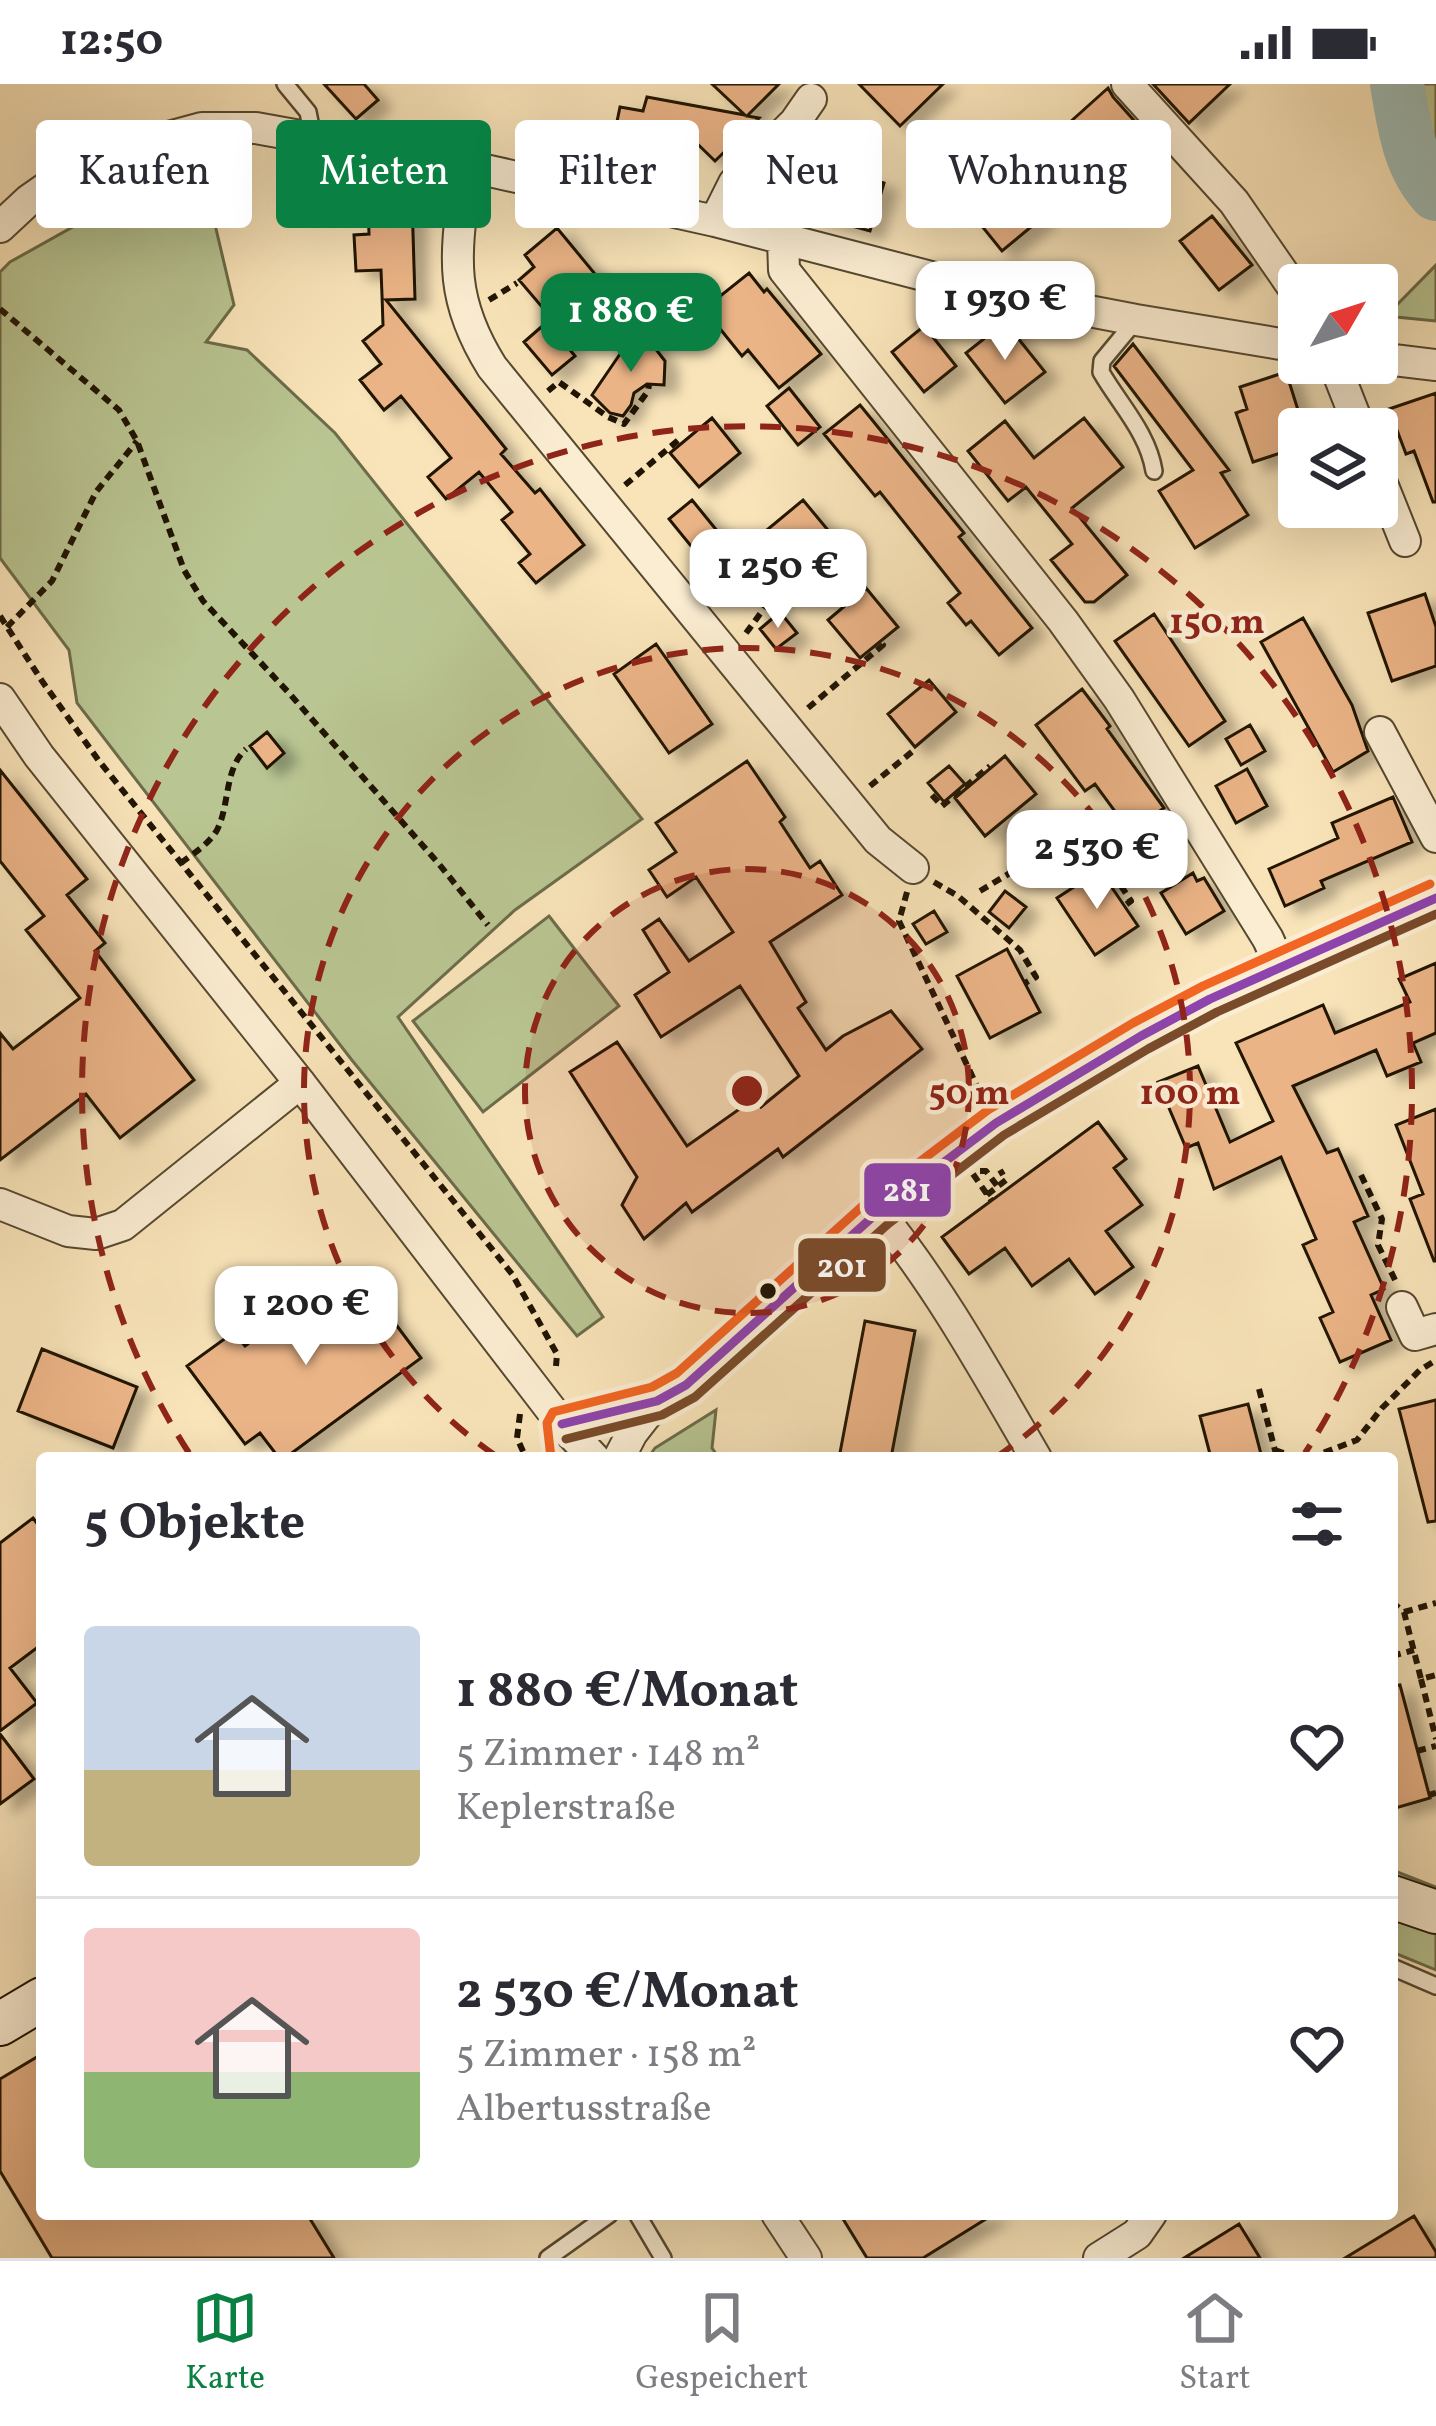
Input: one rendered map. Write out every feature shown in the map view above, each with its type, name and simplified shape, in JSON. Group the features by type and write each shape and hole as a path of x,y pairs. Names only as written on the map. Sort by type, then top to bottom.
{"street":[{"path":"1127,84 1234,202 1278,266"},
{"path":"716,221 734,182 795,122 811,99"},
{"path":"0,227 29,200 91,162 164,136 202,128 276,131"},
{"path":"491,171 716,221 985,291 1278,344"},
{"path":"459,228 457,283 464,313 492,367 878,840 913,868"},
{"path":"783,240 784,271 1063,621 1119,699 1268,939 1280,966"},
{"path":"1398,360 1436,364"},
{"path":"1398,524 1405,541"},
{"path":"0,699 39,756 588,1452"},
{"path":"1380,732 1436,837"},
{"path":"562,1424 657,1401 686,1385 878,1212 996,1123 1074,1075 1210,999 1436,898"},
{"path":"0,1204 68,1232 96,1234 124,1225 300,1083"},
{"path":"878,1212 954,1317 1033,1452"},
{"path":"1402,1307 1414,1334 1436,1329"},
{"path":"622,1452 657,1401"},
{"path":"562,1424 565,1452"},
{"path":"1398,1899 1436,1912"},
{"path":"0,2024 36,2003"},
{"path":"781,2220 806,2258"},
{"path":"1099,2258 1137,2234 1147,2220"}],"lane":[{"path":"285,84 310,120"},
{"path":"1136,320 1102,361 1101,372 1142,434 1154,471"},
{"path":"1398,1970 1436,1986"},
{"path":"548,2258 602,2220"},
{"path":"641,2220 663,2258"}],"path":[{"path":"0,309 119,410 137,442 184,570 203,601 290,693 488,925"},
{"path":"526,409 560,382 624,424 649,385"},
{"path":"604,503 682,437"},
{"path":"7,627 52,580 96,492 137,442"},
{"path":"725,651 746,634 784,583 831,550"},
{"path":"0,616 99,760 512,1274 557,1354 556,1373 518,1417 517,1438 523,1452"},
{"path":"787,725 883,645 880,642"},
{"path":"182,863 215,834 237,757 246,749"},
{"path":"848,803 913,751"},
{"path":"932,795 942,806 990,766"},
{"path":"980,891 1065,840 1090,839 1131,901 1124,906"},
{"path":"972,1078 899,921 913,868 958,896 1020,950 1036,977 1025,983"},
{"path":"979,1184 989,1198 1006,1180 1000,1170"},
{"path":"970,1171 986,1171 998,1187"},
{"path":"1361,1175 1382,1219 1378,1245 1403,1298 1402,1307"},
{"path":"1326,1452 1357,1440 1382,1408 1436,1360"},
{"path":"1258,1390 1275,1452"},
{"path":"1404,1612 1436,1603"},
{"path":"1398,1607 1404,1612 1436,1742 1418,1751"},
{"path":"1398,1654 1414,1650"},
{"path":"1421,1679 1436,1675"}],"green space":[{"path":"1380,84 1436,84 1436,214 1411,192 1399,169"},
{"path":"71,228 216,228 234,305 206,342 247,350 335,433 642,819 515,910 398,1017 603,1317 577,1336 351,1059 77,703 69,650 0,558 0,272"},
{"path":"1436,265 1436,321 1398,317 1398,304"},
{"path":"549,916 619,1006 483,1112 413,1021"},
{"path":"716,1410 715,1452 652,1452"},
{"path":"1398,1872 1436,1887 1436,1970 1398,1954"}],"building":[{"path":"324,84 364,84 378,100 356,119"},
{"path":"712,84 779,84 747,116 757,120 723,120 723,153 715,161 699,145 699,120 617,120 620,107 643,111 647,97 745,115"},
{"path":"859,84 943,84 906,120 900,126"},
{"path":"1153,84 1230,84 1189,123"},
{"path":"1108,88 1134,120 1072,120"},
{"path":"1212,216 1252,265 1219,290 1180,241"},
{"path":"369,228 413,228 415,299 386,300 506,449 501,454 535,493 540,489 584,545 536,583 519,563 530,554 502,520 512,512 479,472 446,499 428,477 451,458 401,396 384,410 360,380 381,364 363,341 383,325 381,270 356,271 354,235 369,234"},
{"path":"557,228 595,274 548,314 519,280 534,267 525,255"},
{"path":"983,228 1030,228 1002,251"},
{"path":"749,273 821,354 779,388 748,350 742,356 704,309"},
{"path":"547,322 575,356 552,375 524,342"},
{"path":"1005,322 1045,372 1005,403 966,353"},
{"path":"924,326 956,366 924,392 892,352"},
{"path":"641,330 665,361 664,385 647,384 634,393 623,416 610,413 592,395"},
{"path":"1133,344 1229,470 1221,473 1248,515 1195,548 1159,491 1193,470 1114,366"},
{"path":"1278,375 1278,384 1290,384 1297,408 1278,408 1278,454 1253,462 1236,413 1247,409 1240,387"},
{"path":"789,388 820,427 798,445 767,406"},
{"path":"1436,393 1436,502 1414,451 1406,454 1398,433 1398,408 1392,408"},
{"path":"860,405 964,533 959,537 1032,628 999,655 971,621 966,625 948,603 960,593 880,492 875,496 824,434"},
{"path":"712,418 740,453 699,487 670,453"},
{"path":"1084,418 1123,467 1072,508 1127,575 1094,602 1085,602 1051,560 1072,544 1026,487 1008,501 968,451 1005,421 1034,458"},
{"path":"692,500 727,543 704,562 669,519"},
{"path":"803,500 837,541 781,581 750,544"},
{"path":"866,588 898,627 860,658 828,620"},
{"path":"1425,594 1436,627 1436,666 1392,681 1368,613"},
{"path":"780,612 797,633 776,649 760,629"},
{"path":"1154,614 1225,721 1189,746 1115,641"},
{"path":"1303,618 1352,705 1368,751 1333,772 1261,642"},
{"path":"656,644 712,724 669,753 614,674"},
{"path":"929,680 956,712 915,747 888,714"},
{"path":"1082,689 1164,808 1130,832 1095,784 1085,791 1036,725"},
{"path":"1250,725 1265,751 1241,765 1226,739"},
{"path":"267,732 284,753 267,768 250,746"},
{"path":"1005,756 1036,794 985,836 955,798"},
{"path":"747,761 785,817 780,822 810,868 820,861 842,895 770,942 806,1002 798,1008 826,1050 891,1011 922,1049 783,1157 778,1149 692,1212 686,1203 644,1239 622,1205 637,1177 570,1072 617,1042 687,1146 755,1098 761,1107 799,1076 740,986 661,1037 635,995 669,972 643,930 659,919 689,961 733,932 696,877 667,897 649,870 676,852 656,823"},
{"path":"949,766 965,784 944,802 928,783"},
{"path":"1247,769 1267,806 1236,823 1216,786"},
{"path":"0,770 87,879 67,895 105,943 95,951 194,1080 120,1138 86,1094 0,1160 0,1033 13,1049 80,998 26,930 44,916 0,861"},
{"path":"1393,797 1412,842 1321,881 1324,888 1285,906 1269,869 1338,838 1332,823"},
{"path":"1100,870 1138,926 1095,955 1057,898"},
{"path":"1193,873 1197,881 1204,878 1224,911 1186,934 1161,893"},
{"path":"1005,891 1026,907 1009,928 989,912"},
{"path":"934,911 947,932 926,944 913,924"},
{"path":"1007,949 1040,1012 990,1038 957,976"},
{"path":"1436,963 1436,1033 1413,1043 1421,1062 1387,1076 1376,1050 1293,1086 1327,1153 1338,1149 1368,1216 1354,1222 1384,1289 1371,1295 1391,1340 1340,1362 1320,1318 1333,1312 1303,1245 1316,1239 1281,1157 1214,1189 1198,1143 1186,1148 1158,1082 1198,1066 1230,1142 1273,1121 1236,1043 1323,1005 1335,1033 1410,1002 1399,979"},
{"path":"1436,1109 1434,1261 1410,1199 1423,1194 1396,1125"},
{"path":"1098,1122 1126,1159 1114,1168 1142,1205 1106,1231 1133,1267 1095,1294 1069,1259 1032,1286 1005,1248 969,1274 942,1237"},
{"path":"338,1277 350,1293 364,1282 421,1358 293,1452 274,1452 260,1433 245,1444 187,1366 234,1332 245,1346"},
{"path":"865,1321 915,1331 892,1452 840,1452"},
{"path":"42,1349 137,1387 113,1448 18,1411"},
{"path":"1436,1400 1436,1521 1428,1522 1399,1409"},
{"path":"1248,1404 1260,1452 1209,1452 1200,1416"},
{"path":"33,1518 36,1522 36,1648 10,1668 36,1704 0,1731 0,1543"},
{"path":"1398,1685 1430,1798 1398,1807"},
{"path":"0,1734 34,1779 0,1804"},
{"path":"36,2058 36,2220 311,2220 334,2258 52,2258 0,2171 0,2079"},
{"path":"1414,2216 1436,2258 1345,2258"},
{"path":"844,2220 984,2220 923,2258 867,2258"},
{"path":"1239,2224 1260,2258 1184,2258"}],"waterway":[{"path":"1397,84 1413,156 1436,194"}],"transit line":[{"path":"550,1452 547,1423 553,1412 652,1387 677,1373 868,1201 988,1110 1203,986 1430,884"},
{"name":"281","path":"562,1424 657,1401 686,1385 878,1212 996,1123 1210,999 1436,898"},
{"name":"201","path":"566,1439 662,1415 695,1397 888,1224 1004,1135 1217,1012 1436,914"}]}
